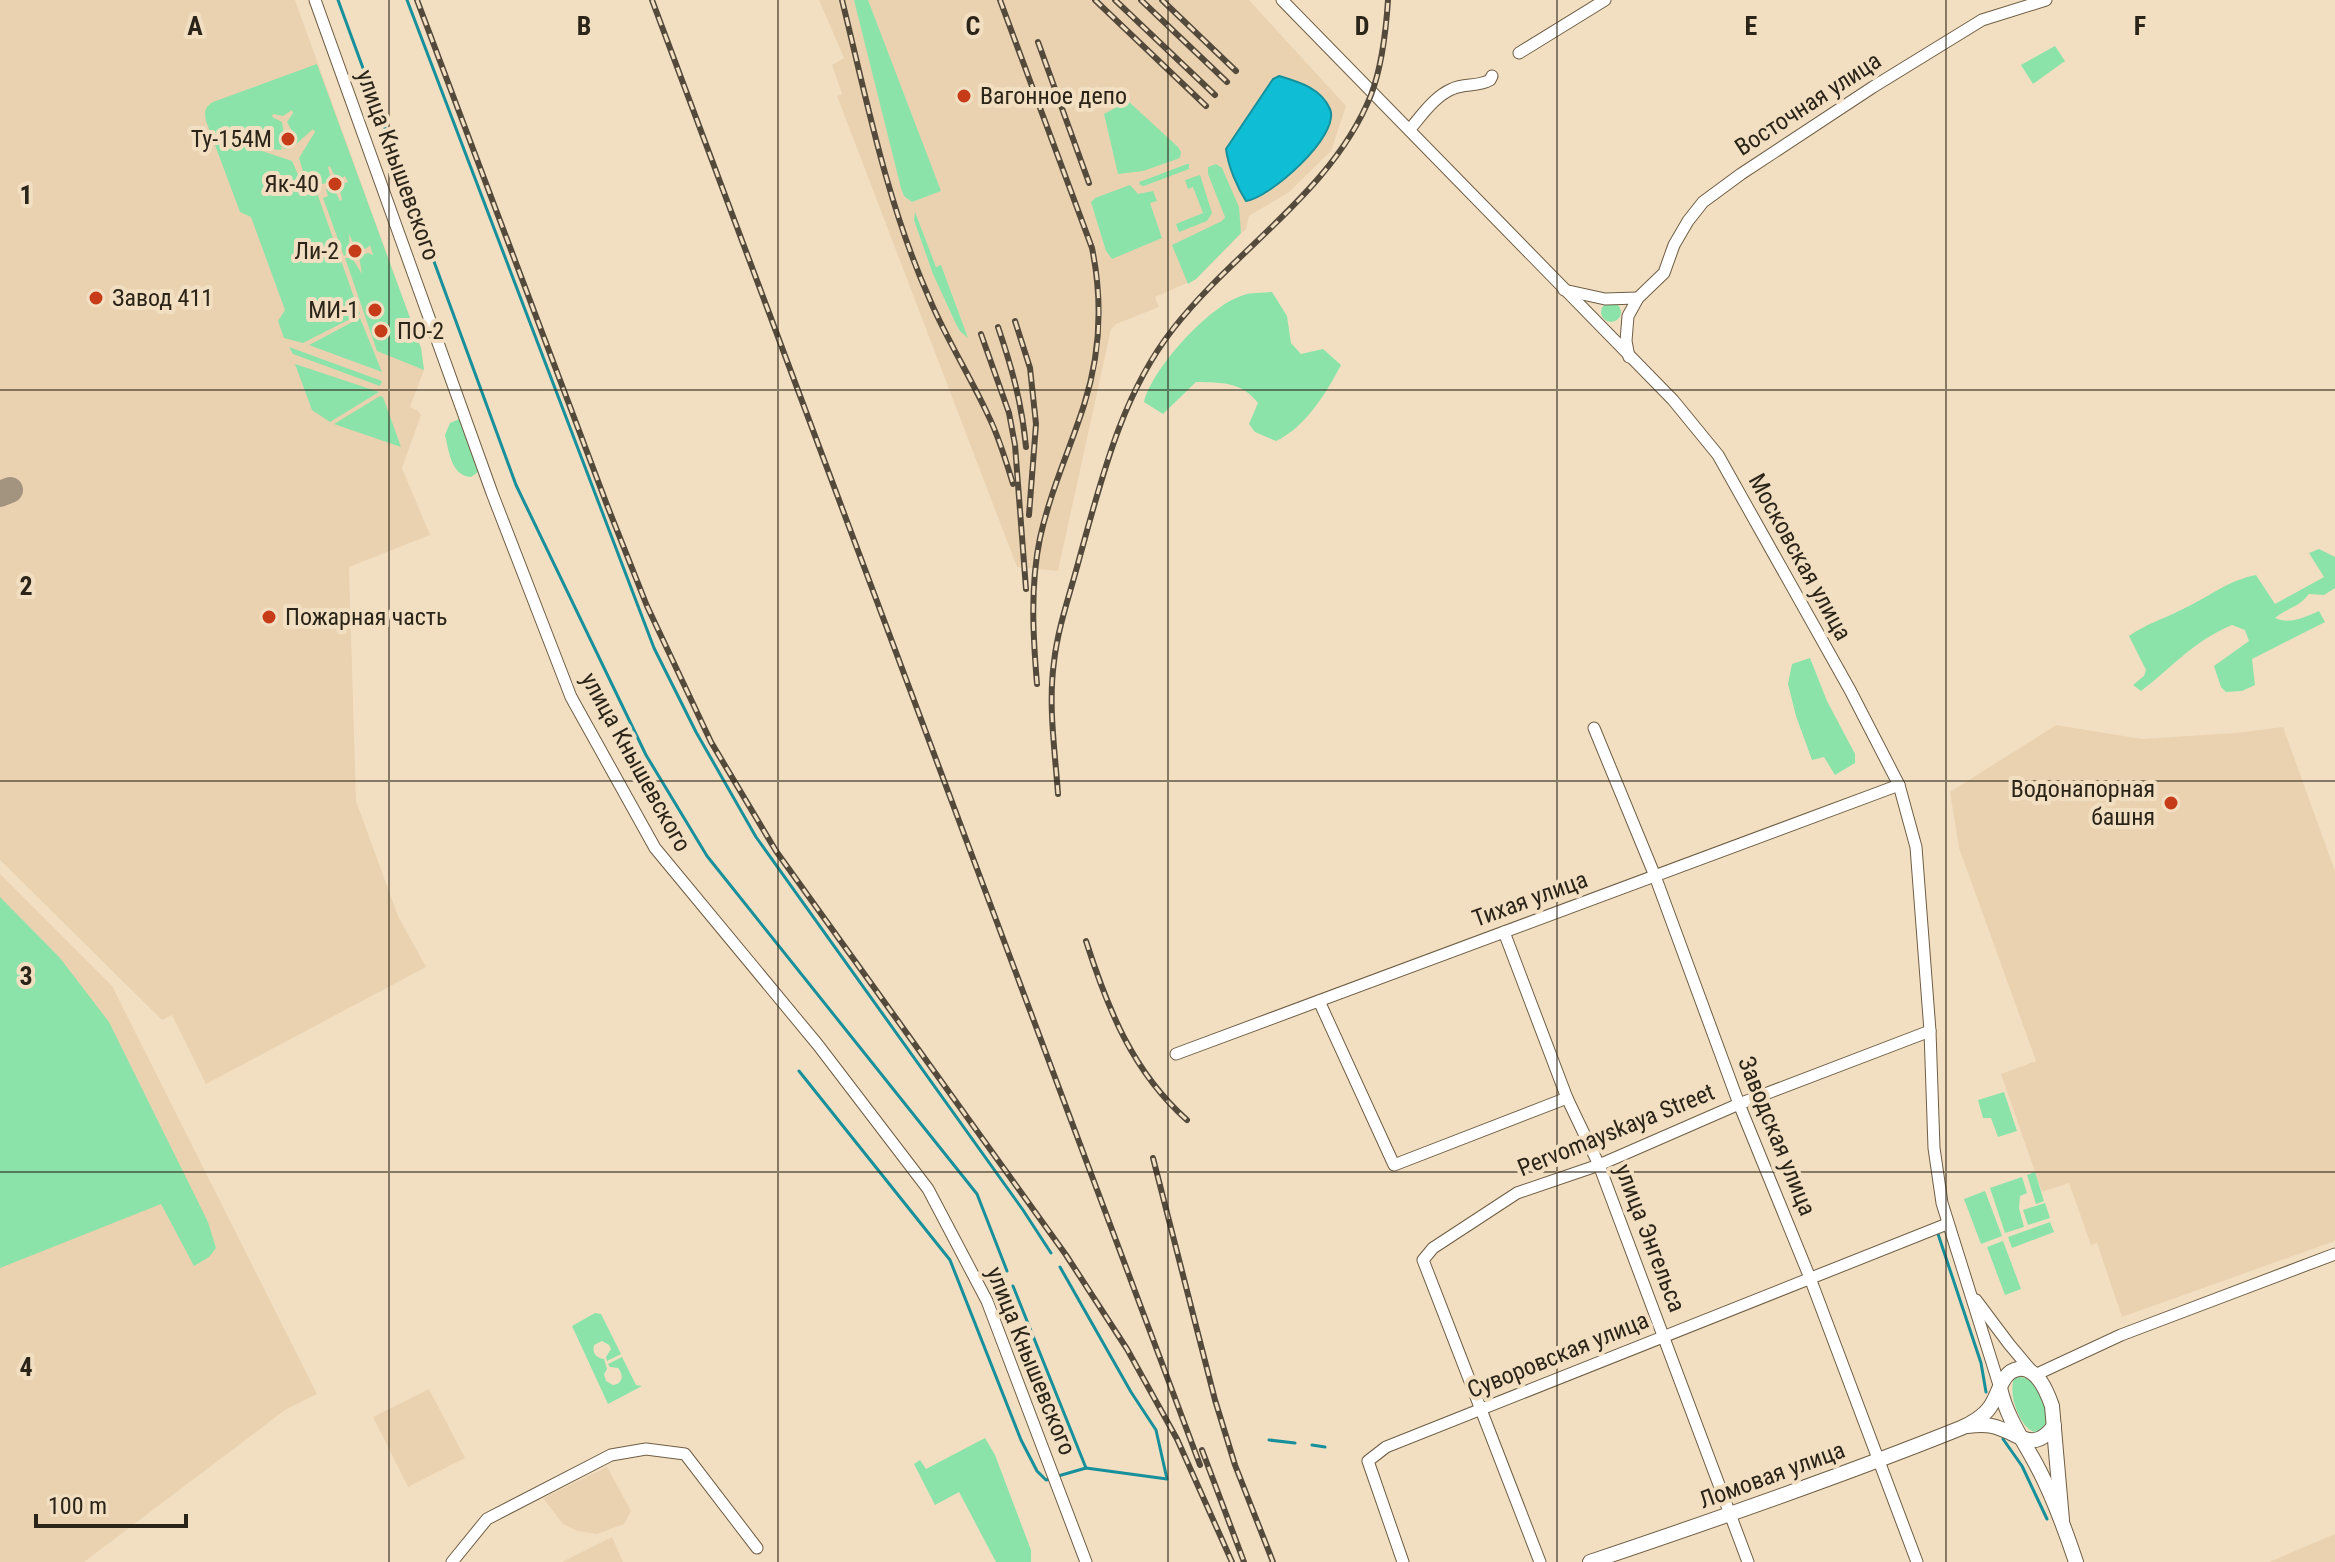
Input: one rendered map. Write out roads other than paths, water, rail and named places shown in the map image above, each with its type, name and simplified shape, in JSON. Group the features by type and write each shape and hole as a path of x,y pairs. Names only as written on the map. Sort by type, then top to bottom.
{"main road":[{"path":"1966,1426 1990,1409 2007,1375 2016,1369 2026,1369 2035,1375"},
{"name":"Московская улица","path":"2035,1375 2052,1406 2062,1520"},
{"name":"Московская улица","path":"2000,1388 2019,1438 2032,1457 2062,1520 2076,1562"},
{"path":"1966,1426 1994,1426 2019,1438 2037,1441 2054,1426"},
{"name":"Ломовая улица","path":"1590,1562 1723,1517 1966,1426"}],"street":[{"name":"улица Кнышевского","path":"315,0 492,493 571,697 655,848 818,1045 928,1189 987,1301 1086,1562"},
{"name":"Московская улица","path":"1282,0 1673,400 1718,455 1850,690 1899,785 1916,847 1930,1031 1934,1148 1942,1203 2000,1388"},
{"path":"1519,53 1605,0"},
{"name":"Восточная улица","path":"1638,298 1664,273 1674,245 1703,202 1741,174 1982,20 2046,0"},
{"path":"1410,129 1429,107 1453,88 1483,84 1492,76"},
{"path":"1564,290 1605,299 1638,298"},
{"path":"1629,357 1626,341 1628,316 1638,298"},
{"path":"1590,318 1599,301 1605,299"},
{"name":"Заводская улица","path":"1594,728 1655,876 1739,1104 1810,1278 1917,1562"},
{"name":"Тихая улица","path":"1176,1054 1899,785"},
{"name":"улица Энгельса","path":"1504,932 1567,1098 1599,1165 1664,1337 1723,1517 1748,1562"},
{"path":"1319,1001 1394,1165 1567,1098"},
{"name":"Pervomayskaya Street","path":"1481,1409 1423,1260 1433,1248 1517,1193 1599,1165 1739,1104 1930,1031"},
{"name":"Суворовская улица","path":"1403,1562 1368,1461 1386,1447 1947,1224"},
{"path":"2035,1375 2121,1335 2335,1254"},
{"name":"Московская улица","path":"1969,1290 2035,1375"},
{"path":"1481,1409 1540,1562"},
{"path":"452,1562 487,1519 611,1455 646,1449 685,1454 757,1548"}],"water":[{"path":"1279,76 1309,87 1321,96 1330,109 1331,120 1315,149 1301,164 1271,189 1246,201 1233,176 1226,149 1273,79"}],"waterway":[{"path":"338,0 516,485 646,755 707,856 977,1194 1007,1271"},
{"path":"407,0 654,648 696,732 756,837 1051,1253"},
{"path":"799,1071 950,1260 1021,1440 1037,1471 1046,1480 1051,1479"},
{"path":"1937,1231 1981,1363 1986,1392"},
{"path":"1058,1476 1086,1468 1167,1479 1156,1430 1060,1267"},
{"path":"1013,1286 1086,1468"},
{"path":"2003,1439 2022,1466 2047,1519"},
{"path":"1269,1440 1295,1443"},
{"path":"1312,1445 1325,1447"}],"railway":[{"path":"417,0 647,606 711,742 776,851 1066,1255 1127,1349 1177,1439 1232,1562"},
{"path":"652,0 1200,1465"},
{"path":"842,0 879,152 915,264 937,315 992,423 1013,484"},
{"path":"1000,0 1092,248 1098,288 1097,346 1090,385 1049,504 1037,556 1033,611 1037,684"},
{"path":"1095,0 1206,106"},
{"path":"1115,0 1215,95"},
{"path":"1141,0 1227,82"},
{"path":"1162,0 1236,71"},
{"path":"1058,794 1052,711 1056,649 1097,496 1127,409 1155,354 1173,329 1225,272 1308,190 1354,130 1378,72 1388,0"},
{"path":"1038,42 1089,183"},
{"path":"1015,321 1030,368 1036,424 1029,515"},
{"path":"998,327 1016,386 1026,447"},
{"path":"981,334 1009,413 1015,445 1026,589"},
{"path":"1086,941 1103,991 1124,1038 1151,1081 1187,1120"},
{"path":"1153,1158 1215,1400 1235,1465 1273,1562"},
{"path":"1202,1450 1244,1562"}],"place":[{"name":"Вагонное депо","path":"964,96"},
{"name":"Ту-154М","path":"288,139"},
{"name":"Як-40","path":"335,184"},
{"name":"Ли-2","path":"355,251"},
{"name":"Завод 411","path":"96,298"},
{"name":"МИ-1","path":"375,310"},
{"name":"ПО-2","path":"381,331"},
{"name":"Пожарная часть","path":"269,617"},
{"name":"Водонапорная башня","path":"2171,803"}]}
